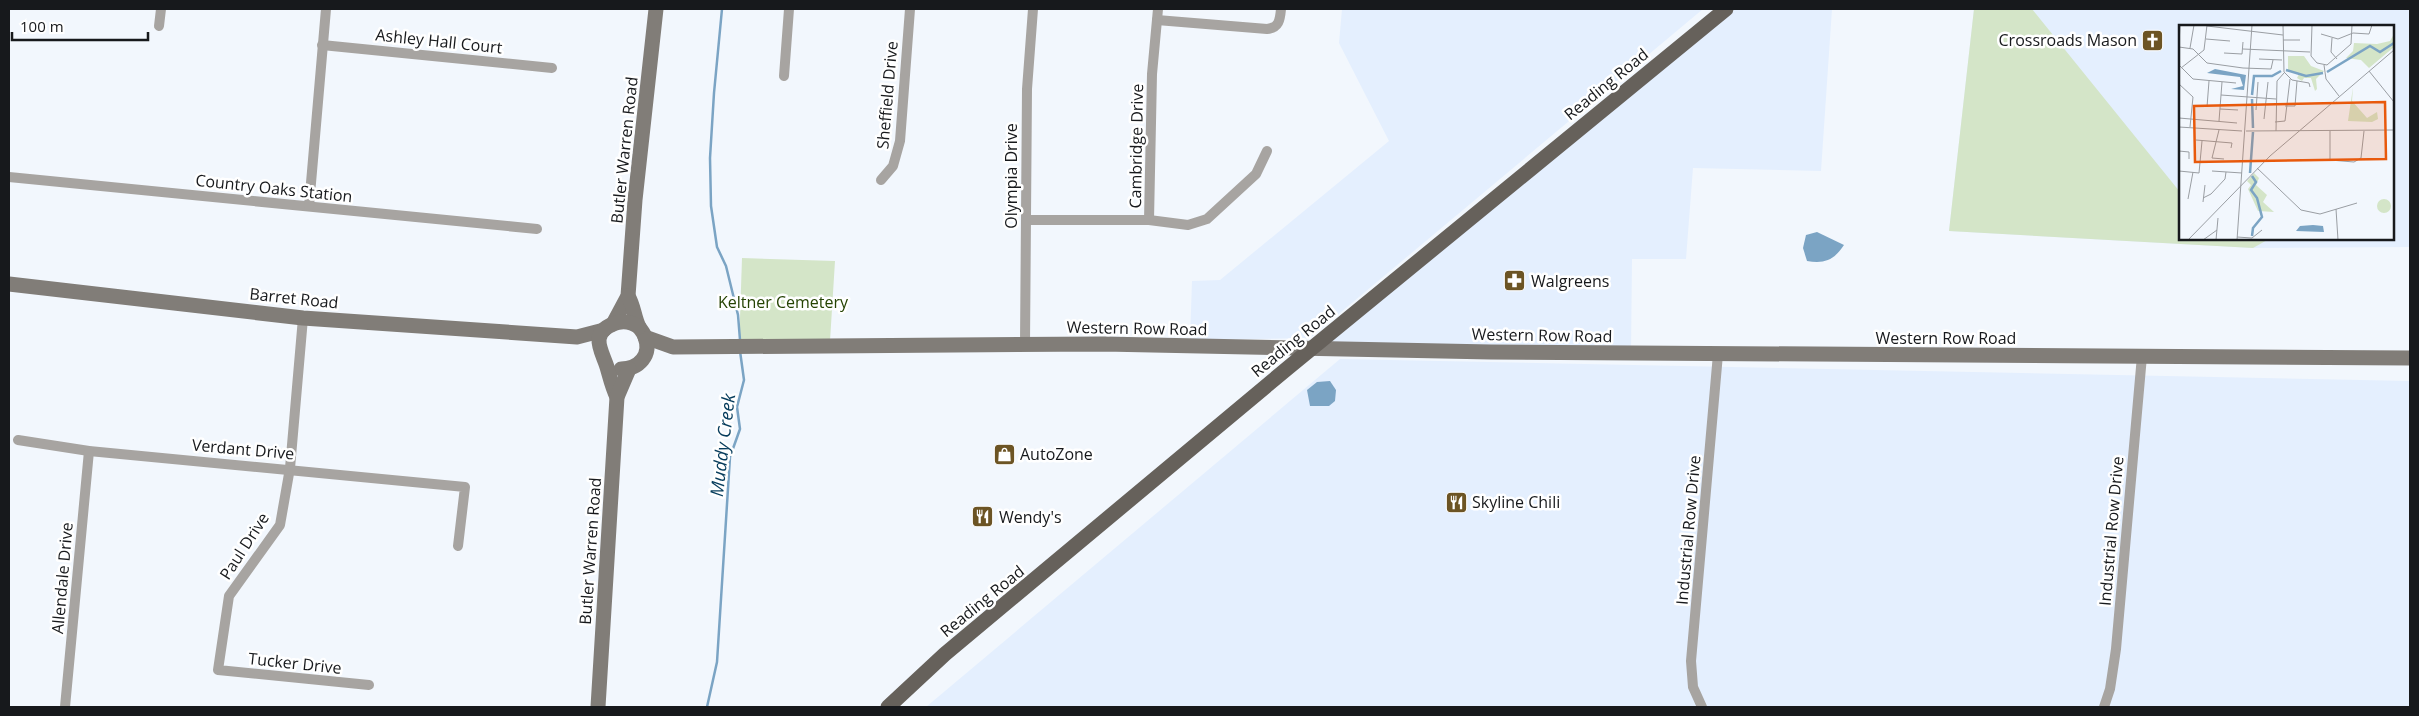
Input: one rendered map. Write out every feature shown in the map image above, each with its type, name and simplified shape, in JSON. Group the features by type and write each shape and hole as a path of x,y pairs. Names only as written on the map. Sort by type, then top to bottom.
{"main road":[{"name":"Reading Road","path":"888,707 944,654 1726,9"}],"street":[{"path":"159,26 161,9"},
{"path":"308,206 326,9"},
{"name":"Butler Warren Road","path":"644,359 647,348 628,296 635,208 656,9"},
{"path":"784,76 789,9"},
{"name":"Sheffield Drive","path":"881,180 893,166 900,141 910,9"},
{"name":"Olympia Drive","path":"1025,344 1027,89 1033,9"},
{"name":"Cambridge Drive","path":"1026,220 1149,220 1150,122 1158,9"},
{"path":"1157,20 1274,29 1279,24 1281,9"},
{"name":"Ashley Hall Court","path":"322,45 552,68"},
{"path":"1149,220 1188,225 1207,219 1256,174 1267,151"},
{"name":"Country Oaks Station","path":"9,177 537,229"},
{"name":"Barret Road","path":"9,284 303,318 577,337 608,327"},
{"name":"Butler Warren Road","path":"617,397 599,342 628,296"},
{"name":"Paul Drive","path":"218,670 229,596 280,525 290,468 303,318"},
{"path":"608,327 624,322 642,332"},
{"name":"Western Row Road","path":"642,332 673,347"},
{"path":"577,337 618,369 629,369 644,359"},
{"name":"Western Row Road","path":"644,359 673,347 749,348 1025,344 1718,354 2410,358"},
{"name":"Industrial Row Drive","path":"1702,707 1693,688 1691,661 1718,354"},
{"name":"Industrial Row Drive","path":"2104,707 2110,689 2116,649 2142,356"},
{"name":"Butler Warren Road","path":"598,707 617,397 629,369"},
{"name":"Verdant Drive","path":"18,440 89,451 290,468 465,487 458,546"},
{"name":"Allendale Drive","path":"65,707 89,451"},
{"name":"Tucker Drive","path":"218,670 369,685"}],"shaded area":[{"path":"1342,9 1703,9 1310,338 1190,340 1192,281 1220,280 1389,141 1339,43"},
{"path":"1726,9 1832,9 1821,171 1693,168 1686,259 1632,259 1631,353 1314,347"},
{"path":"1974,9 2410,9 2410,247 2253,248 1949,231"},
{"path":"1340,359 2410,381 2410,707 926,707"}],"green space":[{"path":"1974,9 2032,9 2179,191 2179,240 2267,240 2253,248 1949,231"},
{"name":"Keltner Cemetery","path":"742,258 835,261 830,341 739,348"}],"water":[{"path":"1817,232 1844,245 1837,254 1828,260 1819,262 1807,261 1803,248 1806,235"},
{"path":"1330,381 1336,390 1335,401 1329,406 1310,406 1307,390 1317,382"}],"waterway":[{"name":"Muddy Creek","path":"722,9 710,158 711,206 717,247 726,266 738,315 740,340"},
{"name":"Muddy Creek","path":"707,707 717,662 730,457 740,429 737,407 744,380 740,351"}],"place":[{"name":"Crossroads Mason","path":"2153,40"},
{"name":"Walgreens","path":"1515,281"},
{"name":"AutoZone","path":"1004,454"},
{"name":"Skyline Chili","path":"1456,502"},
{"name":"Wendy's","path":"983,517"}]}
